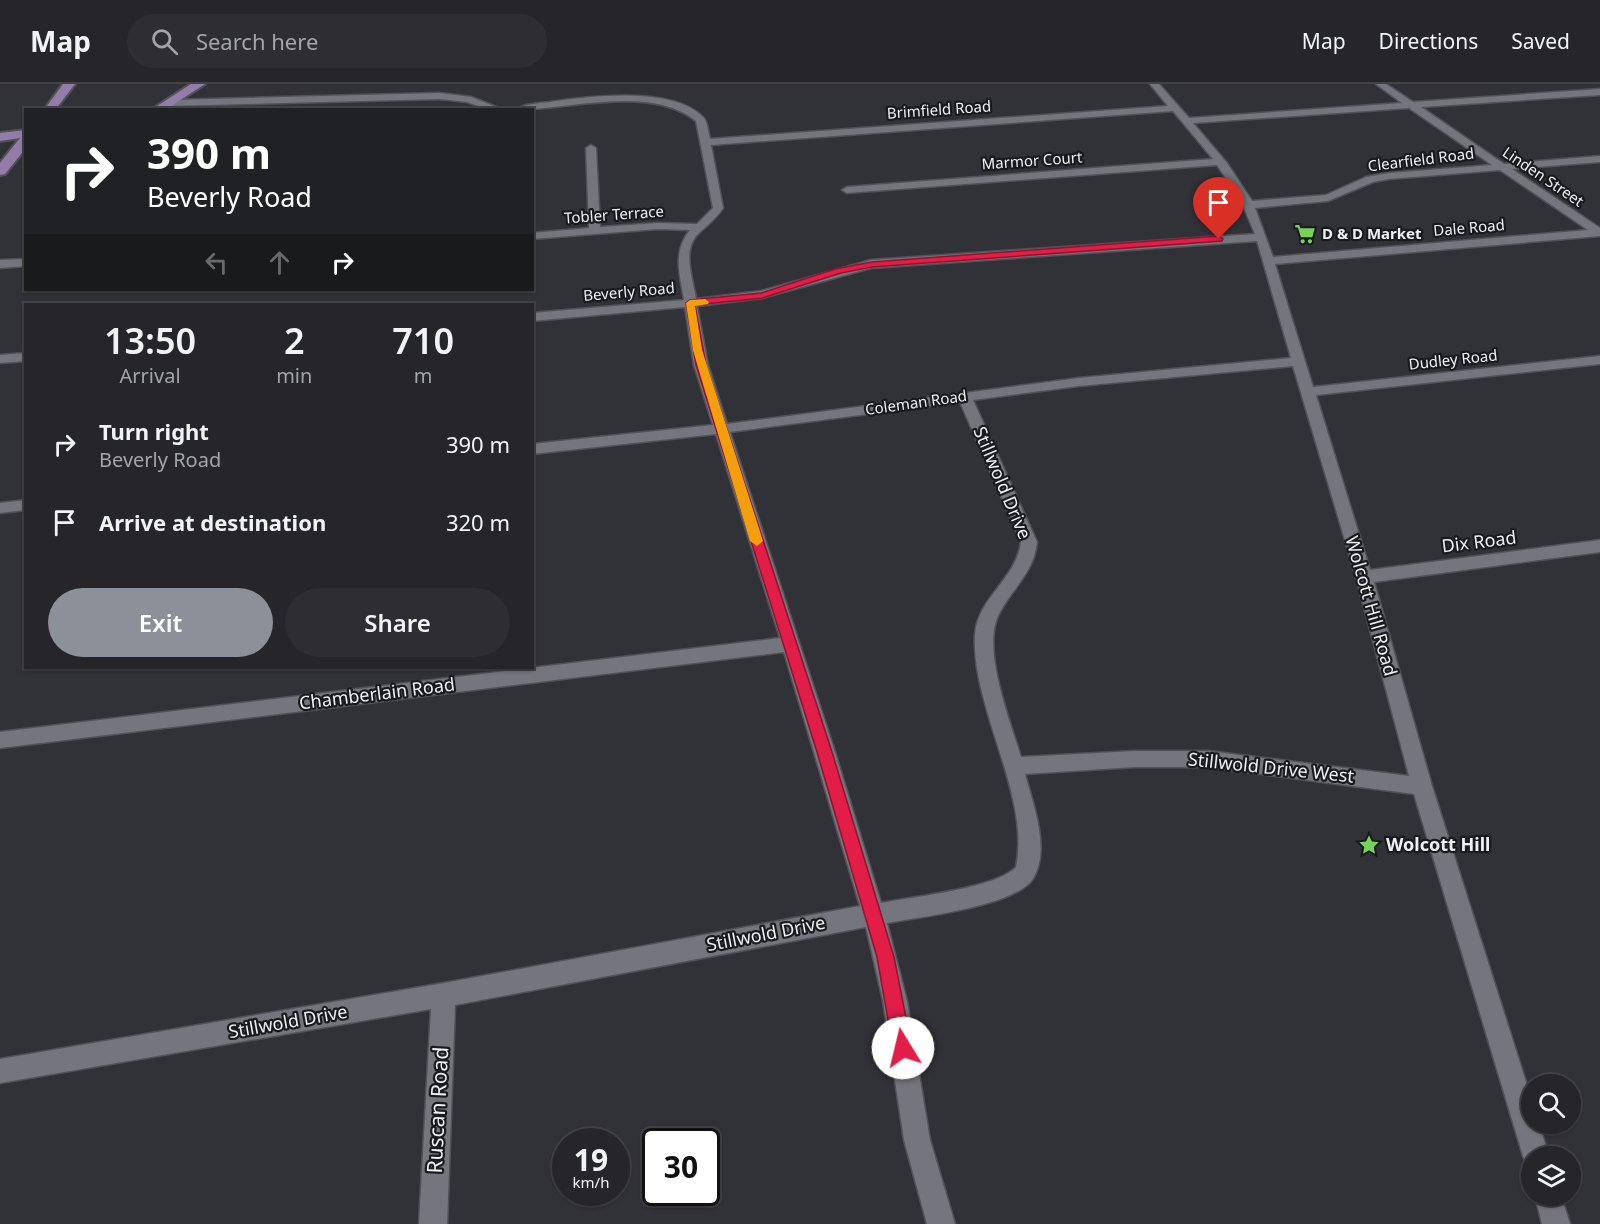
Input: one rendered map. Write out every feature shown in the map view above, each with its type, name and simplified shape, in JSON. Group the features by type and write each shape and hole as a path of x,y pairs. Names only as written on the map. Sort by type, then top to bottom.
{"main road":[{"path":"51,108 69,84"},
{"path":"160,108 199,84"},
{"path":"0,137 24,134"},
{"path":"0,171 24,141"}],"street":[{"name":"Wolcott Hill Road","path":"1154,84 1219,162 1249,205 1262,237 1364,577 1422,786 1533,1146"},
{"name":"Linden Street","path":"1380,84 1599,232"},
{"path":"1560,84 1581,93"},
{"name":"Brimfield Road","path":"706,142 1179,115 1412,105 1600,92"},
{"path":"533,108 643,94 692,111 701,120 718,208 711,217 697,227 687,240 682,256 698,350 721,429 825,752 873,914 895,1001 917,1140 940,1224"},
{"path":"171,103 429,96 468,99 494,108"},
{"path":"591,148 595,231"},
{"name":"Clearfield Road","path":"1249,205 1328,198 1379,178 1600,159"},
{"name":"Marmor Court","path":"847,190 1219,162"},
{"name":"Tobler Terrace","path":"534,236 658,226 697,227"},
{"name":"Dale Road","path":"1269,261 1599,232"},
{"name":"Beverly Road","path":"534,316 762,296 839,271 872,264 1262,237"},
{"path":"0,264 24,262"},
{"path":"0,359 24,357"},
{"name":"Dudley Road","path":"1309,392 1600,360"},
{"name":"Coleman Road","path":"534,449 721,429 1109,379 1300,361"},
{"name":"Stillwold Drive","path":"0,1074 444,995 978,895 1017,881 1026,872 1030,860 1029,831 991,687 984,635 986,621 992,607 1026,563 1029,542 964,396"},
{"path":"0,508 24,505"},
{"name":"Dix Road","path":"1364,577 1600,546"},
{"name":"Chamberlain Road","path":"0,740 789,644"},
{"name":"Stillwold Drive West","path":"1012,766 1135,759 1208,759 1422,786"},
{"name":"Ruscan Road","path":"434,1224 435,1153 444,995"},
{"path":"1551,1206 1556,1224"}],"slow traffic":[{"path":"705,302 690,303 701,365 757,541"}],"place":[{"name":"D & D Market","path":"1305,234"},
{"name":"Wolcott Hill","path":"1369,845"}],"route":[{"path":"903,1048 886,957 825,752 701,365 690,303 762,296 839,271 872,264 1219,239"}]}
